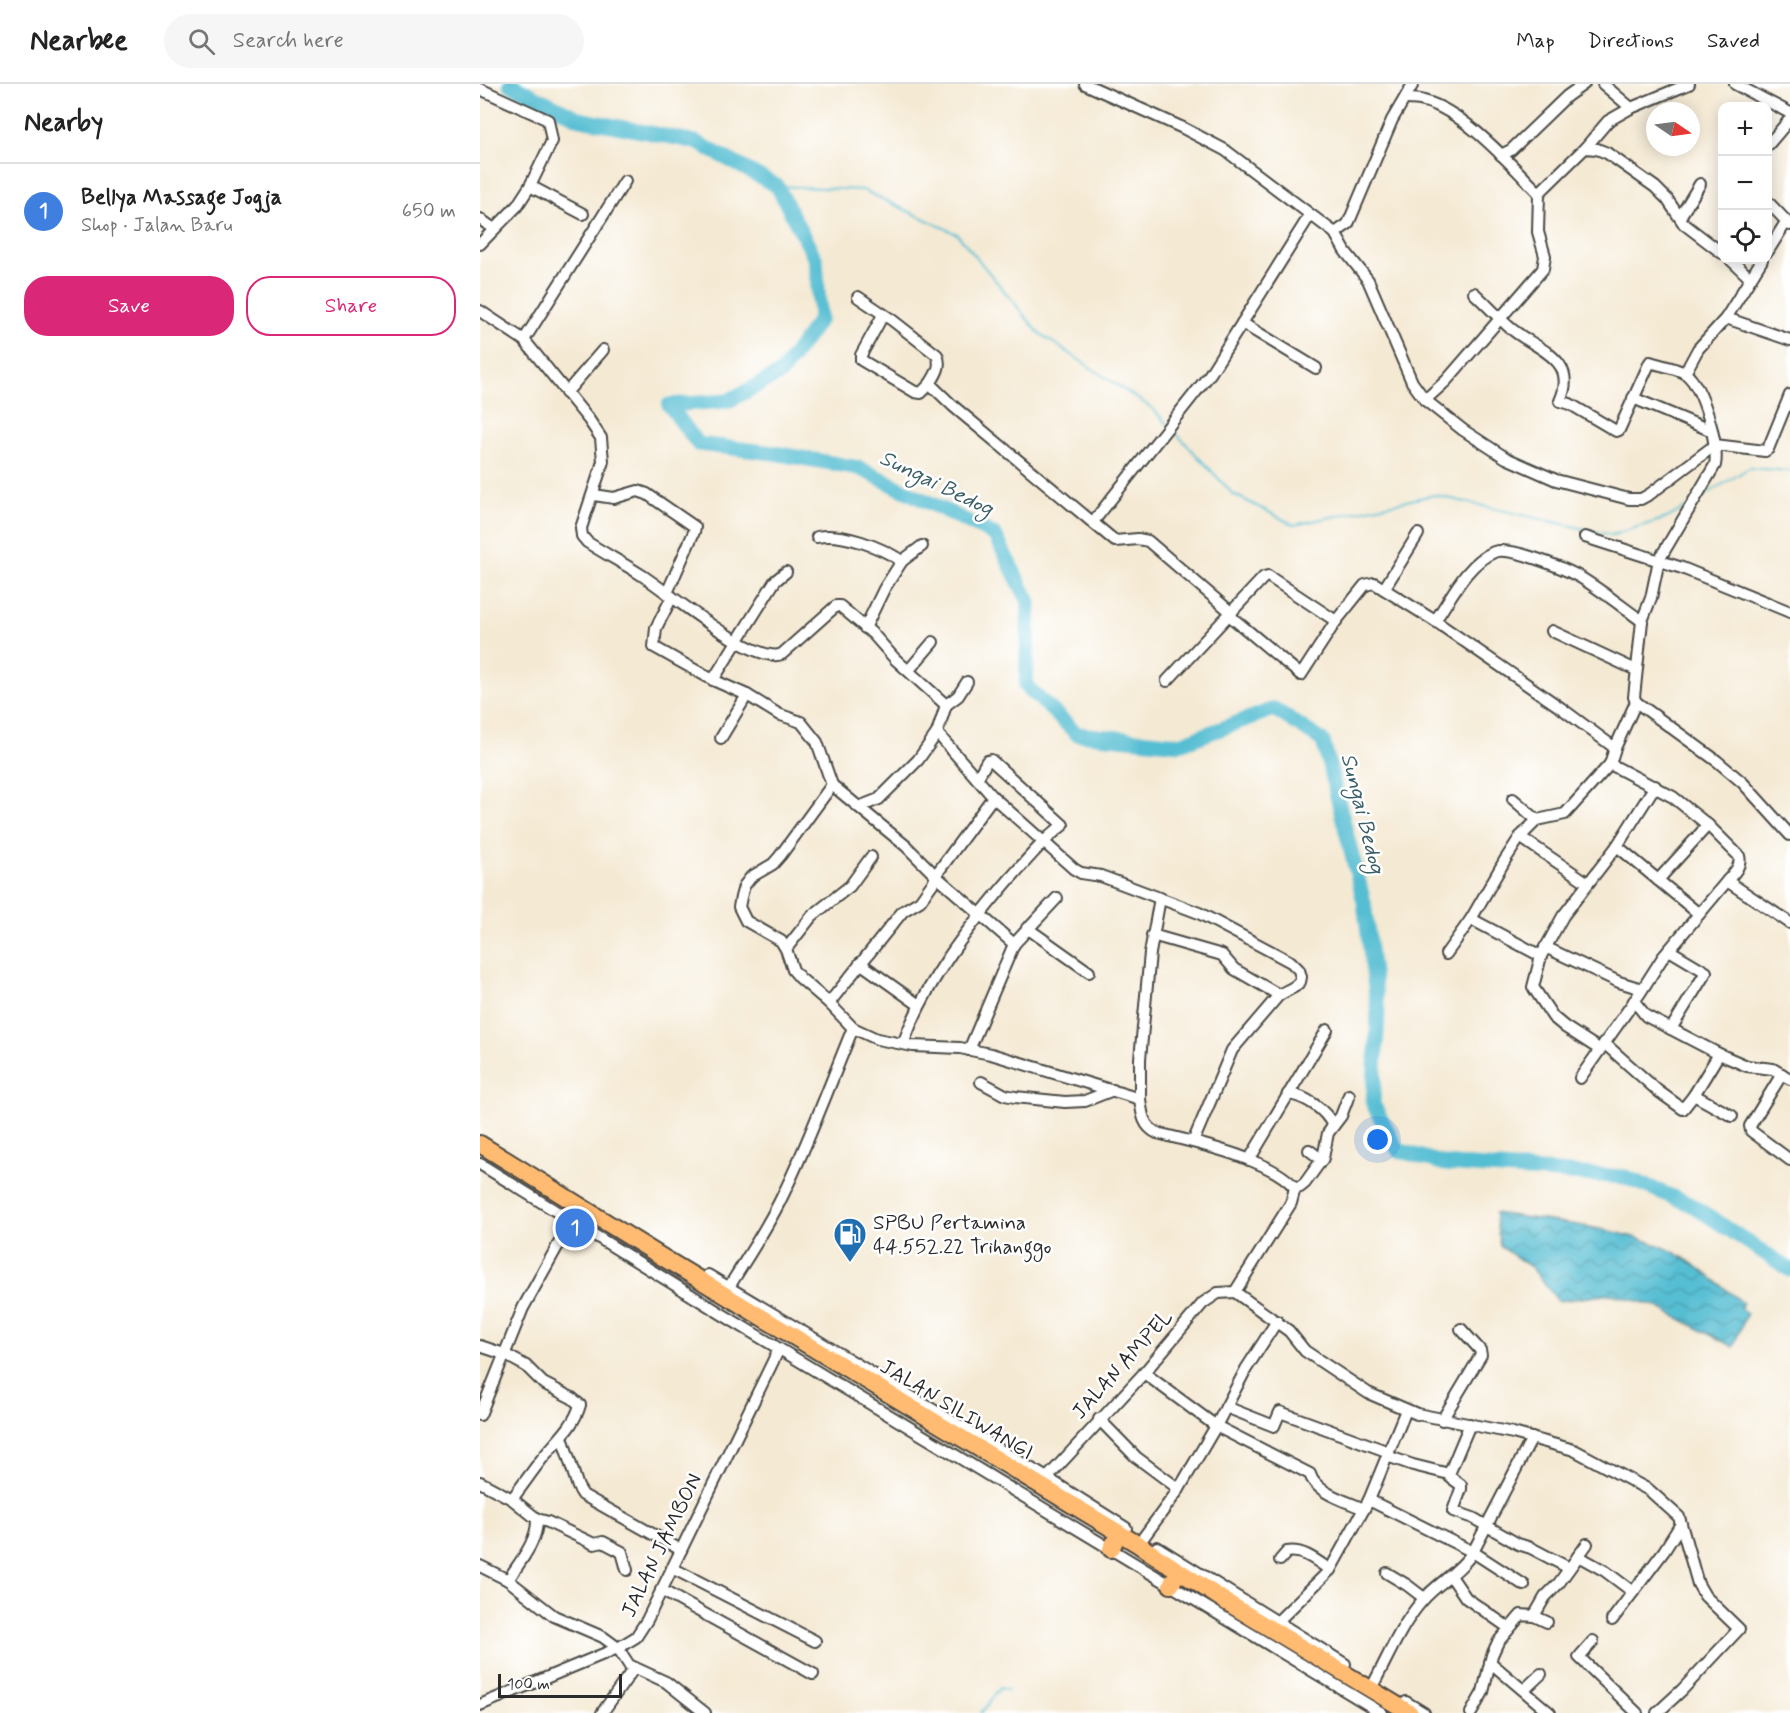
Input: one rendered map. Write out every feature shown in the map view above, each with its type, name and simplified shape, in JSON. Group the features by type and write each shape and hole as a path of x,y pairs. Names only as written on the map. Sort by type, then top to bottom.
{"highway":[{"name":"JALAN SILIWANGI","path":"480,1144 1138,1539 1226,1606 1410,1713"},
{"name":"JALAN SILIWANGI","path":"480,1157 1172,1582 1208,1594"},
{"name":"JALAN SILIWANGI","path":"1292,1645 1398,1713"}],"street":[{"path":"1085,84 1183,128 1225,150 1335,233 1368,280 1412,382 1462,430 1506,458 1556,480 1629,499 1641,499 1715,445 1765,451 1768,449 1790,395"},
{"path":"1335,233 1348,224 1392,120 1413,84"},
{"path":"1501,155 1511,150 1567,96 1584,84"},
{"path":"1603,84 1631,108"},
{"path":"1428,397 1446,381 1542,269 1545,256 1537,221 1539,193 1585,148 1608,121 1631,108 1689,84"},
{"path":"1735,84 1790,113"},
{"path":"480,89 548,120 552,141 530,186 517,206 480,244"},
{"path":"1406,99 1424,101 1455,115 1501,155 1539,193"},
{"path":"1772,139 1790,119"},
{"path":"1585,148 1597,148 1607,153 1655,187 1694,232 1718,250"},
{"path":"524,340 626,181"},
{"path":"1680,217 1700,184"},
{"path":"530,186 583,214"},
{"path":"1772,207 1788,224 1772,244"},
{"path":"1093,522 1210,374 1310,215"},
{"path":"480,219 494,229"},
{"path":"1735,264 1750,278"},
{"path":"1685,373 1698,348 1726,318 1759,264"},
{"path":"1446,954 1471,919 1504,860 1520,837 1537,820 1565,814 1610,764 1636,702 1634,692 1642,621 1654,586 1659,560 1715,465 1717,455 1709,417 1694,385 1685,373 1650,362 1618,431 1570,404 1560,401 1565,386 1562,366 1552,356 1508,327 1474,293"},
{"path":"858,297 883,315 937,355 940,362 930,384 921,393 915,392 861,360 861,355 883,315"},
{"path":"480,311 524,340 601,438 603,461 594,495 581,528 582,536 736,641 769,655 782,654 836,606 842,608 946,705"},
{"path":"1726,318 1790,340"},
{"path":"1242,323 1316,368"},
{"path":"566,393 603,350"},
{"path":"930,384 953,406 1115,541 1138,539 1148,541 1301,675 1336,621 1365,585 1374,583 1435,621 1615,748"},
{"path":"1633,398 1712,431"},
{"path":"594,495 614,498 638,491 647,494 695,527 656,628 654,647 713,681 747,695 777,714 801,722 817,742 832,785 906,846 936,876 1014,944"},
{"path":"817,537 830,534 844,537 892,554 902,561"},
{"path":"1384,589 1418,534"},
{"path":"1585,537 1682,567 1790,612"},
{"path":"865,628 884,589 902,561 922,546"},
{"path":"1435,621 1476,563 1494,552 1503,550 1533,558 1577,576 1642,621"},
{"path":"713,681 736,641 776,581 786,572"},
{"path":"1167,681 1264,577 1268,576 1336,621"},
{"path":"1552,631 1636,670"},
{"path":"909,670 933,642"},
{"path":"859,807 879,799 918,760 937,734 946,705 958,696 967,682"},
{"path":"721,738 747,695"},
{"path":"1636,702 1717,761 1743,783 1790,835"},
{"path":"937,734 993,797 1081,873 1101,876 1199,913 1290,962 1300,973 1300,982 1279,995 1232,1050 1193,1143"},
{"path":"903,1044 919,1005 970,924 1043,841 1063,825 991,759 987,761 977,779"},
{"path":"1580,1078 1669,950 1739,866 1740,861 1739,856 1708,825 1673,797 1610,764"},
{"path":"832,785 773,864 751,877 744,886 741,897 740,907 746,921 781,941 793,970 853,1028 877,1039 903,1044 969,1050 1014,1060 1140,1099"},
{"path":"1655,786 1617,846 1563,916 1543,951 1534,988 1553,1017 1565,1028 1601,1046 1679,1108 1686,1107 1719,1054"},
{"path":"829,1003 903,911 921,901 936,876 993,797"},
{"path":"1513,799 1537,820"},
{"path":"1658,880 1708,825"},
{"path":"1520,837 1588,883"},
{"path":"1617,846 1699,914"},
{"path":"786,949 812,916 850,886 871,857"},
{"path":"1727,881 1790,922"},
{"path":"969,1050 1014,944 1057,898"},
{"path":"1160,898 1152,935 1140,1059 1142,1116 1149,1129 1157,1133 1249,1160 1275,1172 1295,1188"},
{"path":"1471,919 1543,951 1642,989"},
{"path":"1028,928 1089,972"},
{"path":"1152,935 1222,955 1234,969 1279,995"},
{"path":"1669,950 1706,972 1671,1029"},
{"path":"860,963 919,1005"},
{"path":"1634,1001 1646,1016 1719,1054 1747,1066 1767,1067 1786,1077 1750,1126 1751,1131 1790,1160"},
{"path":"729,1287 780,1201 853,1028"},
{"path":"1249,1160 1327,1030"},
{"path":"981,1082 1005,1095 1065,1102 1085,1101 1113,1090"},
{"path":"1288,1094 1305,1099 1320,1109 1330,1119 1333,1126"},
{"path":"1295,1188 1305,1183 1322,1160 1328,1133 1341,1116 1349,1095"},
{"path":"1694,1095 1732,1116"},
{"path":"480,1135 664,1254 729,1287 1047,1478 1138,1539 1277,1622 1292,1645 1382,1713"},
{"path":"1309,1150 1322,1160"},
{"path":"480,1164 779,1349 1113,1546"},
{"path":"1295,1188 1291,1203 1235,1292 1289,1331 1305,1351 1368,1393 1406,1410 1442,1420 1532,1438 1574,1450 1649,1490 1679,1517 1698,1584 1717,1609 1740,1629 1657,1713"},
{"path":"480,1415 526,1302 572,1220"},
{"name":"JALAN AMPEL","path":"1047,1478 1099,1419 1144,1373 1203,1304 1218,1293 1235,1292"},
{"path":"1138,1539 1179,1489 1246,1369 1277,1321"},
{"path":"1442,1420 1481,1355 1461,1329"},
{"path":"480,1346 504,1354 533,1371 543,1383 580,1403 577,1413 562,1437 512,1499"},
{"name":"JALAN JAMBON","path":"480,1705 618,1648 636,1637 662,1590 779,1349"},
{"path":"1144,1373 1216,1426 1310,1474 1312,1481 1320,1488 1366,1505 1473,1552 1524,1585"},
{"path":"1226,1407 1274,1426 1280,1412 1413,1465 1449,1474 1461,1485 1453,1510 1569,1568"},
{"path":"1277,1622 1330,1570 1366,1505 1406,1410"},
{"path":"1099,1419 1136,1457 1179,1489"},
{"path":"1449,1474 1470,1424"},
{"path":"562,1437 578,1487 583,1495 681,1550"},
{"path":"1374,1683 1407,1620 1424,1598 1464,1565 1473,1552 1532,1438"},
{"path":"480,1482 512,1499 537,1519 594,1544 603,1542 622,1552 627,1569"},
{"path":"508,1580 530,1545 537,1527 537,1519"},
{"path":"1612,1620 1682,1524"},
{"path":"1534,1616 1545,1597 1587,1544"},
{"path":"1280,1560 1287,1552 1297,1552 1314,1558 1330,1570"},
{"path":"1578,1556 1605,1571 1633,1592"},
{"path":"480,1566 508,1580 554,1616 603,1637 618,1648 626,1661 634,1668 666,1682 705,1713"},
{"path":"672,1568 815,1641"},
{"path":"1387,1573 1424,1598"},
{"path":"1450,1576 1466,1598 1509,1628"},
{"path":"1172,1582 1292,1645 1374,1683 1424,1713"},
{"path":"662,1590 813,1674"},
{"path":"1471,1713 1483,1692 1490,1662 1498,1642 1509,1628 1521,1615 1534,1616 1547,1622"},
{"path":"1593,1641 1579,1657 1637,1713"},
{"path":"1490,1662 1550,1713"},
{"path":"602,1713 634,1668"},
{"path":"1524,1690 1541,1674"}],"water":[{"path":"1495,1213 1602,1229 1643,1240 1685,1258 1743,1303 1740,1308 1747,1313 1733,1347 1656,1306 1612,1294 1558,1301 1532,1268 1500,1246"}],"waterway":[{"name":"Sungai Bedog","path":"510,84 580,119 696,142 777,186 816,260 820,319 781,373 728,401 669,405 698,444 774,453 859,468 995,535 1029,602 1026,686 1077,734 1180,744 1274,709 1323,741 1364,902 1378,1012 1373,1104 1398,1150 1445,1164 1625,1177 1692,1205 1790,1270"},
{"path":"777,186 863,190 957,234 1039,333 1153,409 1166,423"},
{"path":"1172,429 1233,494 1294,525 1434,495 1612,535 1667,518 1685,508"},
{"path":"1702,497 1749,468 1790,471"},
{"path":"981,1713 1000,1688 1008,1690"}],"place":[{"name":"Bellya Massage Jogja","path":"575,1228"},
{"name":"SPBU Pertamina 44.552.22 Trihanggo","path":"850,1263"}]}
